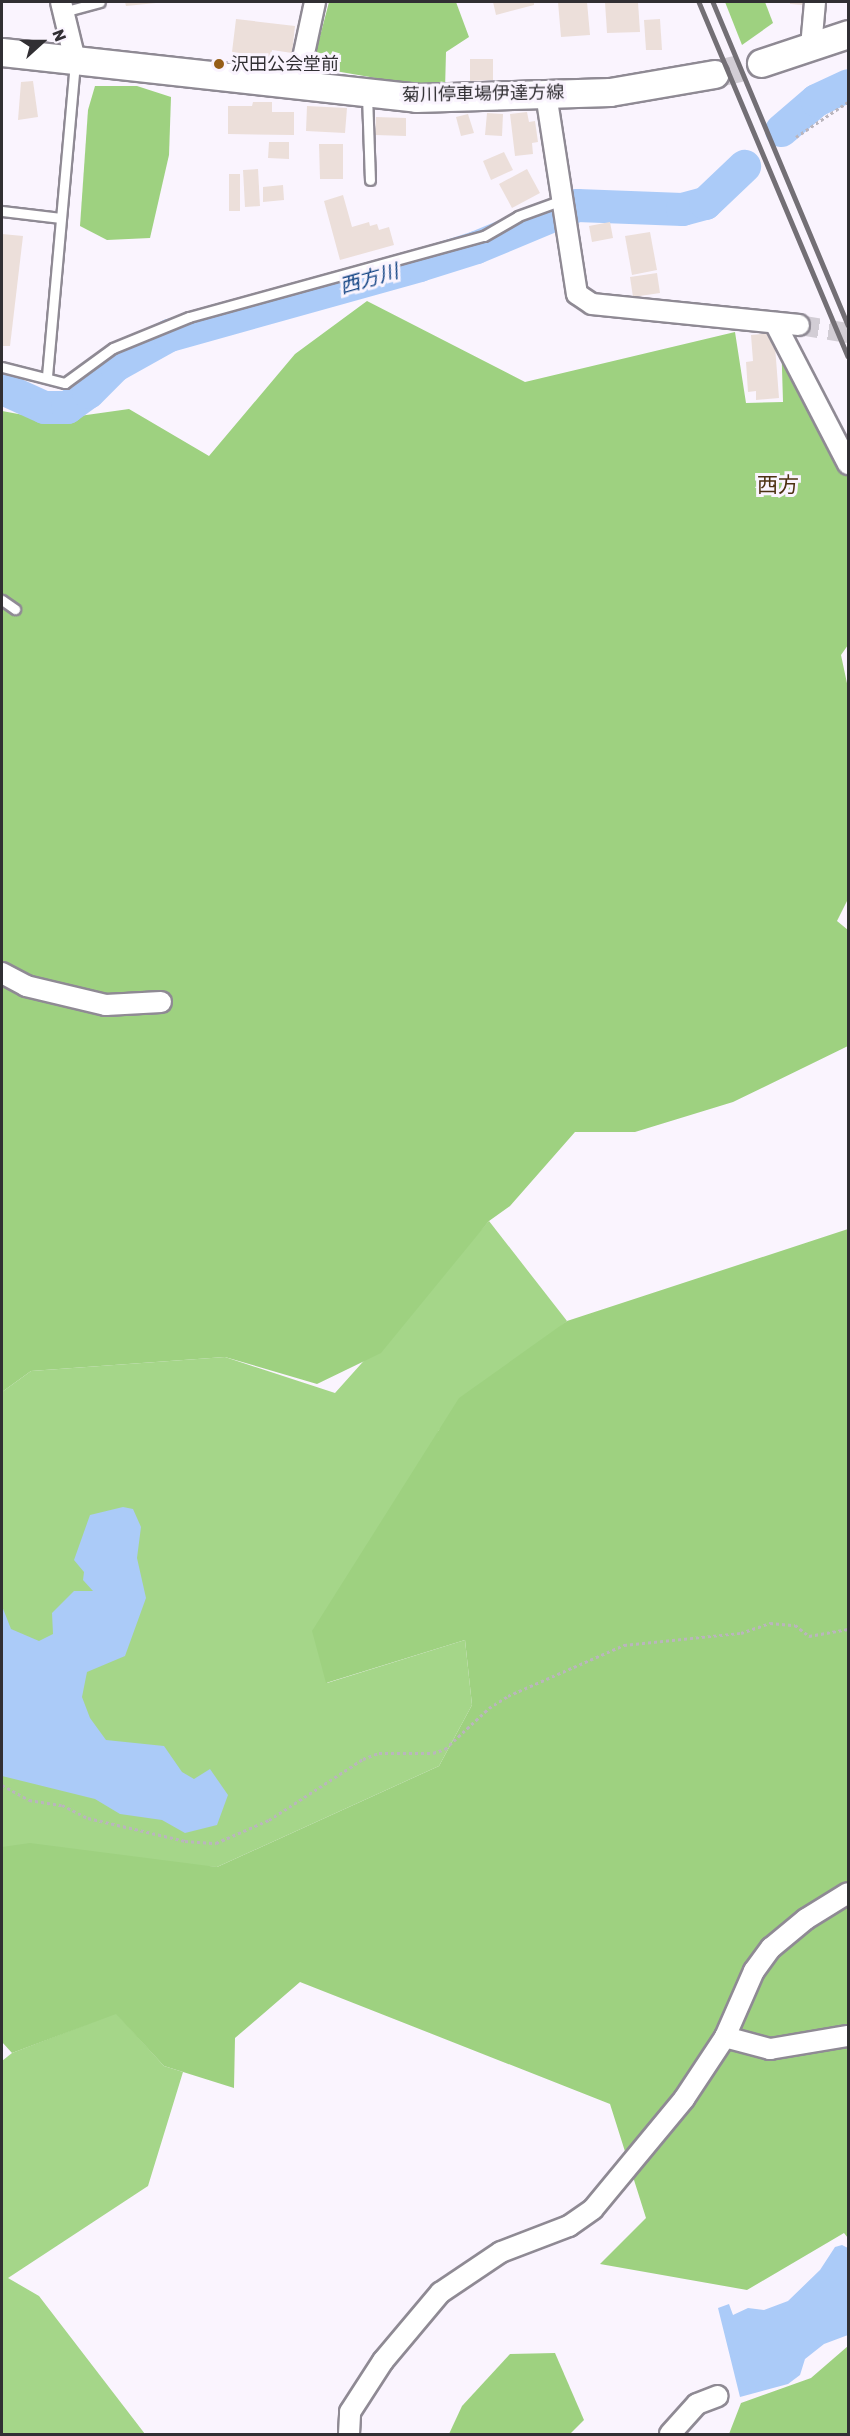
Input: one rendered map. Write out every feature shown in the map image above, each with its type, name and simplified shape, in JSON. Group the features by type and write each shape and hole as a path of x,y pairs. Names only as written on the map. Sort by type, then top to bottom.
{"main road":[{"path":"761,63 849,34"},
{"name":"菊川停車場伊達方線","path":"2,52 416,98 610,92 714,74"}],"street":[{"path":"297,86 315,2"},
{"path":"811,47 815,2"},
{"path":"62,7 75,60"},
{"path":"546,94 577,294 592,304 799,325"},
{"path":"775,323 849,464"},
{"path":"2,973 26,986 106,1005 161,1002"},
{"path":"349,2434 351,2412 383,2361 441,2293 501,2252 569,2226 593,2209 684,2099 725,2037 754,1971 771,1948 806,1919 849,1893"},
{"path":"725,2037 770,2049 849,2036"},
{"path":"670,2434 697,2404 718,2396"}],"lane":[{"path":"62,7 100,2"},
{"path":"47,376 75,60"},
{"path":"367,93 370,180"},
{"path":"2,367 47,376 65,383 113,348 189,317 483,236 518,216 562,201"},
{"path":"2,211 61,218"},
{"path":"2,600 15,609"}],"path":[{"path":"796,136 849,102"},
{"path":"2,1785 29,1800 62,1805 88,1818 185,1841 216,1843 269,1820 363,1759 379,1754 433,1753 445,1749 489,1708 508,1696 624,1646 741,1633 770,1623 795,1625 808,1636 849,1629"}],"green space":[{"path":"329,2 456,2 469,37 446,52 445,90 312,67"},
{"path":"725,2 765,2 773,23 742,45"},
{"path":"95,86 137,86 171,97 169,155 150,238 107,240 80,226 88,110"},
{"path":"367,301 525,382 735,332 746,403 783,402 781,335 848,476 848,645 841,655 848,688 848,899 837,921 848,930 848,1046 733,1102 635,1132 575,1132 510,1206 489,1221 381,1353 317,1384 225,1357 31,1371 2,1392 2,411 51,420 129,409 209,456 295,354"},
{"path":"489,1221 567,1321 439,1430 327,1683 465,1640 472,1705 439,1766 217,1867 2,1856 2,1392 31,1371 225,1357 335,1393"},
{"path":"848,1229 848,2238 844,2233 747,2290 600,2264 646,2218 610,2104 300,1982 235,2038 234,2088 164,2066 116,2014 12,2053 2,2042 2,1847 30,1843 217,1867 439,1766 472,1705 465,1640 326,1683 312,1631 459,1398 567,1321"},
{"path":"116,2013 164,2066 183,2072 148,2186 8,2278 39,2296 145,2434 2,2434 2,2061 12,2053"},
{"path":"848,2346 848,2434 729,2434 741,2403 811,2378"},
{"path":"555,2353 584,2420 570,2434 449,2434 462,2406 510,2354"}],"water":[{"path":"123,1507 133,1509 141,1527 137,1558 146,1598 125,1656 87,1672 82,1697 90,1718 106,1740 164,1746 182,1772 194,1779 210,1769 228,1795 217,1825 185,1833 162,1820 120,1814 95,1799 2,1776 2,1606 11,1629 39,1641 53,1634 52,1613 74,1591 93,1591 83,1580 84,1572 74,1560 90,1515"},
{"path":"842,2245 848,2248 848,2335 824,2344 805,2359 800,2375 788,2384 740,2397 718,2308 729,2304 733,2315 748,2308 764,2310 788,2301 820,2270 835,2247"}],"building":[{"path":"125,2 156,2 156,3 126,6"},
{"path":"493,2 534,2 534,5 496,15"},
{"path":"558,2 587,2 590,35 561,37"},
{"path":"605,2 638,2 640,32 607,33"},
{"path":"790,2 803,2 803,5 790,4"},
{"path":"236,19 295,26 292,53 272,50 271,57 232,52"},
{"path":"660,19 662,50 646,50 644,20"},
{"path":"470,59 493,59 493,80 470,81"},
{"path":"33,81 38,117 18,120 21,82"},
{"path":"253,102 272,102 272,112 294,112 294,135 228,134 228,106 252,106"},
{"path":"307,106 347,108 345,133 306,131"},
{"path":"527,112 529,122 535,121 538,142 532,143 533,154 515,156 510,114"},
{"path":"487,113 503,114 502,136 485,135"},
{"path":"468,114 474,133 461,136 456,117"},
{"path":"376,117 406,118 406,136 375,135"},
{"path":"269,142 289,142 289,159 268,158"},
{"path":"319,144 343,144 343,179 320,179"},
{"path":"504,152 513,170 491,180 483,161"},
{"path":"258,169 260,206 245,207 243,170"},
{"path":"527,169 540,193 512,208 499,184"},
{"path":"229,174 240,174 240,211 229,211"},
{"path":"283,185 284,200 263,202 263,187"},
{"path":"343,195 352,227 369,222 370,226 377,224 379,230 389,227 394,245 340,260 324,201"},
{"path":"610,222 613,238 592,242 589,226"},
{"path":"650,232 657,270 632,275 625,236"},
{"path":"2,234 23,236 10,346 2,346"},
{"path":"657,273 660,293 633,297 630,277"},
{"path":"774,333 779,398 756,400 756,391 748,392 746,362 753,361 751,335"}],"waterway":[{"name":"西方川","path":"781,130 816,100 848,85"},
{"name":"西方川","path":"2,388 44,407 67,407 88,392 115,365 169,335 476,247 577,205 682,209 705,203 744,166"}],"tunnel":[{"path":"714,74 761,63"},
{"path":"799,325 848,333"}],"railway":[{"path":"699,2 848,356"},
{"path":"713,2 848,325"}],"place":[{"name":"沢田公会堂前","path":"219,64"}],"district":[{"name":"西方","path":"778,485"}]}
